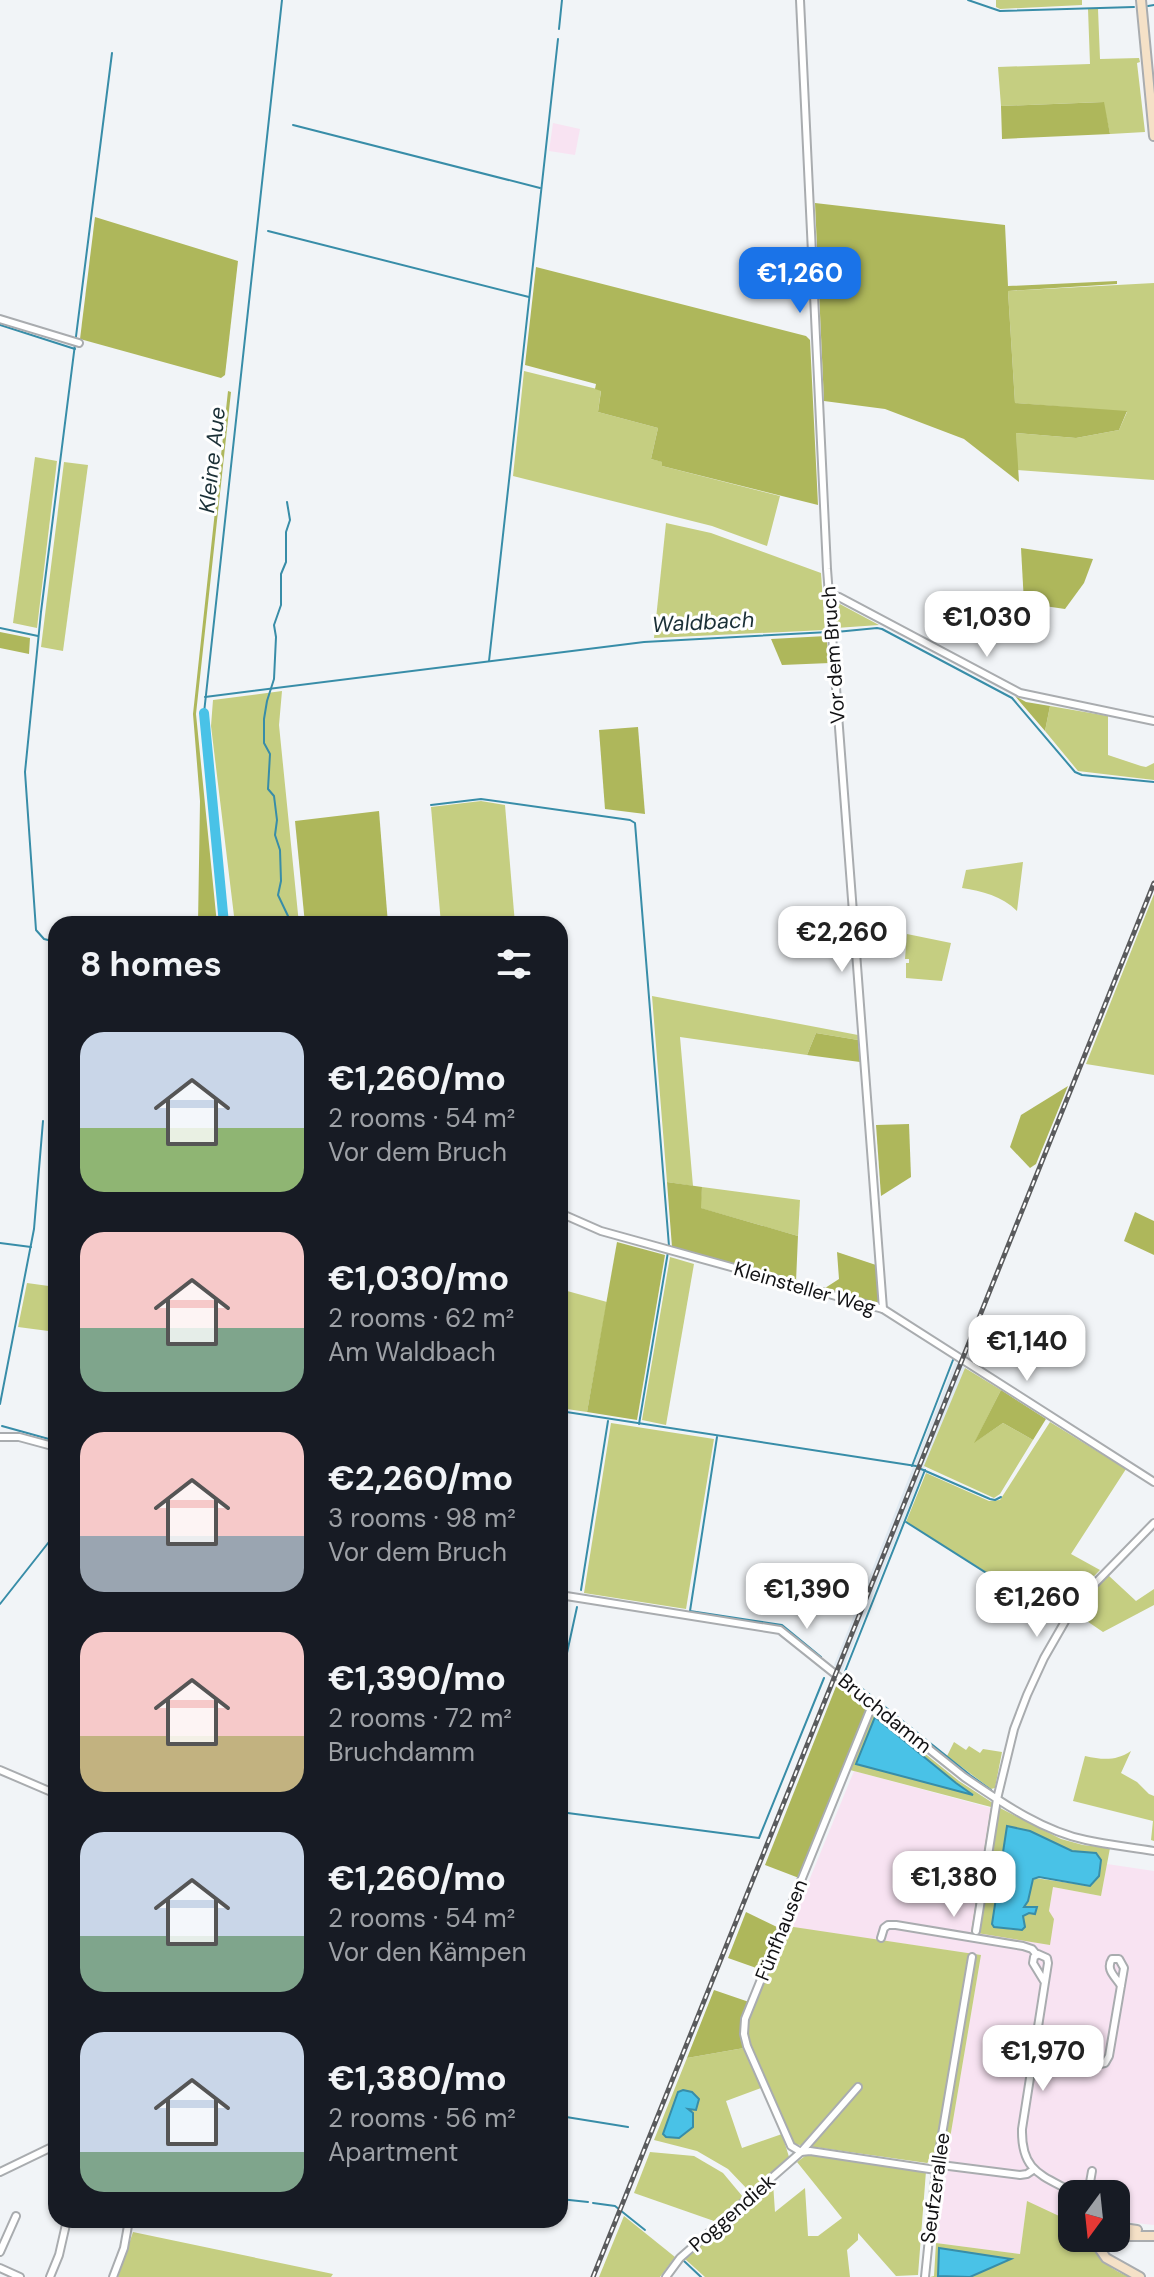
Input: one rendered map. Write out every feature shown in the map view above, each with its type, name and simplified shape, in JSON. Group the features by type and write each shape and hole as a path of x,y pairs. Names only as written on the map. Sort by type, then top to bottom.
{"main road":[{"path":"1141,4 1154,136"},
{"path":"1130,2229 1154,2233"},
{"path":"1130,2237 1154,2233"},
{"path":"1110,2252 1113,2262 1140,2277"}],"street":[{"name":"Vor dem Bruch","path":"800,0 831,632 883,1309"},
{"path":"0,319 76,342"},
{"path":"829,595 839,597 1020,693 1154,721"},
{"name":"Kleinsteller Weg","path":"568,1218 601,1231 883,1309 1154,1482"},
{"path":"0,1437 19,1437 48,1445"},
{"path":"976,1931 997,1799 1014,1729 1027,1695 1075,1604 1154,1523"},
{"name":"Bruchdamm","path":"568,1596 780,1630 964,1777 997,1799 1050,1828 1084,1840 1154,1851"},
{"name":"Fünfhausen","path":"801,2152 791,2146 747,2046 745,2019 873,1703"},
{"path":"0,1770 48,1791"},
{"path":"881,1938 884,1928 896,1925 1023,1946 1037,1955"},
{"path":"1037,1955 1033,1963 1044,1981"},
{"path":"1037,1955 1043,1955 1047,1961 1022,2143 1033,2170 1058,2186"},
{"name":"Seufzerallee","path":"925,2277 972,1957"},
{"path":"1033,2058 1090,2066 1105,2063 1109,2056 1121,1986"},
{"path":"801,2152 858,2087"},
{"path":"0,2172 48,2149"},
{"path":"801,2152 1020,2175 1033,2170"},
{"name":"Poggendiek","path":"666,2277 683,2255 801,2152"},
{"path":"1090,2180 1092,2171"},
{"path":"0,2252 16,2216"},
{"path":"50,2277 65,2228"},
{"path":"113,2277 128,2228"},
{"path":"0,2268 20,2277"}],"shaded area":[{"path":"553,123 580,129 575,155 549,151"},
{"path":"955,1362 965,1368 842,1672 834,1665"},
{"path":"854,1771 991,1808 971,1933 1049,1911 1053,1887 1101,1896 1107,1864 1154,1871 1154,2225 1130,2222 1130,2180 1058,2180 1058,2216 1027,2202 1020,2254 936,2243 946,2162 981,1955 790,1927"}],"green space":[{"path":"996,0 1082,0 1082,5 1000,9 996,7"},
{"path":"1088,9 1098,9 1100,59 1139,58 1145,132 1110,134 1103,102 1001,106 998,67 1090,64"},
{"path":"1104,102 1110,134 1002,139 1001,106"},
{"path":"815,203 1005,225 1008,286 1117,281 1117,284 1008,291 1015,403 1127,411 1119,430 1076,438 1016,433 1019,482 964,439 885,409 824,401"},
{"path":"95,217 238,261 225,375 221,378 80,339"},
{"path":"536,267 806,336 810,340 818,505 662,466 662,462 651,459 658,428 598,412 601,391 595,389 596,384 525,365"},
{"path":"1154,283 1154,480 1017,470 1016,433 1076,438 1119,430 1127,412 1015,403 1008,291"},
{"path":"524,371 601,390 598,412 658,428 651,459 663,462 662,466 780,496 767,546 712,526 513,476"},
{"path":"228,391 231,392 196,714 216,916 198,916 200,801 193,714"},
{"path":"35,457 57,461 37,628 13,623"},
{"path":"64,462 88,465 63,651 41,647"},
{"path":"666,523 711,533 821,573 825,630 654,638"},
{"path":"1021,548 1093,559 1084,583 1065,609 1024,603"},
{"path":"838,603 879,625 836,628 834,605"},
{"path":"0,632 30,638 29,654 0,648"},
{"path":"826,636 830,663 782,665 771,639"},
{"path":"282,691 279,725 298,916 234,916 211,726 213,700"},
{"path":"1015,696 1026,702 1050,706 1045,731"},
{"path":"1050,706 1108,716 1108,755 1146,767 1154,763 1154,780 1078,771 1045,731"},
{"path":"638,727 645,814 605,809 599,730"},
{"path":"481,801 505,805 514,916 440,916 431,807"},
{"path":"379,811 387,916 304,916 295,821"},
{"path":"1023,862 1017,911 991,895 962,888 966,870"},
{"path":"1154,894 1154,1075 1086,1064"},
{"path":"907,934 951,943 942,981 906,978 906,963 909,963 909,959 905,959"},
{"path":"652,996 858,1035 858,1040 816,1033 807,1055 680,1037 693,1186 667,1182"},
{"path":"816,1033 858,1040 860,1062 807,1055"},
{"path":"1068,1086 1036,1164 1030,1168 1010,1147 1021,1115"},
{"path":"909,1124 911,1177 881,1196 876,1125"},
{"path":"667,1182 702,1187 701,1208 798,1236 796,1282 672,1247"},
{"path":"702,1187 800,1200 798,1236 700,1208"},
{"path":"1135,1212 1154,1221 1154,1255 1124,1241"},
{"path":"617,1242 665,1255 637,1420 587,1412"},
{"path":"837,1252 876,1265 877,1305 822,1290 839,1279"},
{"path":"670,1257 694,1264 666,1425 642,1420"},
{"path":"27,1283 48,1286 48,1331 18,1327"},
{"path":"568,1291 607,1302 587,1412 568,1409"},
{"path":"965,1368 1001,1390 975,1442 1003,1423 1033,1440 1000,1494 994,1498 924,1466"},
{"path":"1001,1390 1046,1419 1033,1440 1003,1423 974,1443"},
{"path":"1050,1422 1126,1469 1071,1554 1100,1570 1070,1601 1060,1618 906,1522 926,1473 989,1501 1000,1500"},
{"path":"611,1423 714,1439 686,1609 584,1593"},
{"path":"1108,1575 1136,1601 1154,1589 1154,1605 1103,1632 1075,1613"},
{"path":"837,1684 867,1707 799,1878 765,1865"},
{"path":"876,1714 959,1781 1002,1809 1061,1839 1110,1848 1101,1896 1053,1887 1049,1911 1054,1919 1050,1945 971,1932 991,1807 850,1770 872,1715","holes":["875,1718 956,1783 970,1793 857,1764","1030,1831 1072,1851 1092,1853 1099,1876 1090,1886 1035,1878 1023,1907 1036,1907 1035,1913 1023,1916 1024,1928 994,1927"]},
{"path":"954,1742 966,1750 969,1746 980,1753 983,1749 1002,1752 995,1788 991,1789 947,1756"},
{"path":"1131,1751 1121,1773 1154,1796 1154,1841 1151,1840 1153,1821 1073,1801 1085,1756 1109,1759"},
{"path":"746,1912 779,1928 762,1970 728,1958"},
{"path":"787,1926 981,1955 946,2162 932,2159 927,2163 793,2144 748,2035 749,2019"},
{"path":"714,1990 749,2002 741,2035 744,2048 687,2058"},
{"path":"744,2048 761,2088 726,2101 742,2148 782,2134 789,2157 749,2191 728,2169 697,2151 654,2140 687,2058"},
{"path":"650,2152 694,2156 723,2173 743,2197 714,2221 634,2193"},
{"path":"805,2156 926,2171 918,2275 896,2276 858,2233 858,2240 847,2250 850,2277 705,2277 685,2259 773,2183 775,2212 805,2188 808,2236 818,2236 842,2218 797,2162"},
{"path":"1027,2201 1058,2215 1058,2252 1096,2252 1118,2272 1130,2277 930,2277 934,2276 936,2243 1020,2254"},
{"path":"624,2216 675,2257 660,2277 599,2277"},
{"path":"133,2232 333,2274 331,2277 118,2277"}],"water":[{"path":"875,1717 956,1783 973,1795 856,1764"},
{"path":"1007,1826 1030,1831 1072,1851 1096,1853 1101,1860 1099,1876 1090,1886 1039,1877 1033,1879 1024,1907 1037,1907 1035,1914 1023,1916 1025,1927 1022,1930 994,1927 992,1924"},
{"path":"678,2092 692,2092 699,2099 696,2110 688,2109 693,2113 693,2127 679,2138 666,2137 663,2134"},
{"path":"939,2248 1011,2259 970,2277 938,2276"}],"waterway":[{"name":"Kleine Aue","path":"204,713 282,0"},
{"path":"559,29 562,0"},
{"path":"968,0 1000,11 1134,7"},
{"path":"1148,6 1154,5"},
{"path":"489,661 558,39"},
{"path":"48,940 36,930 25,772 41,612 112,53"},
{"path":"293,125 540,188"},
{"path":"268,231 529,297"},
{"path":"0,325 75,349"},
{"path":"287,502 290,520 286,532 286,562 281,574 281,605 274,625 274,679 264,719 264,743 270,754 268,789 274,796 275,835 280,850 278,895 288,916"},
{"path":"0,628 38,636"},
{"name":"Waldbach","path":"836,632 882,629 1012,698 1075,772 1154,782"},
{"name":"Waldbach","path":"205,697 644,642 829,632"},
{"name":"Kleine Aue","path":"204,713 223,916"},
{"path":"431,805 481,799 635,823 669,1246"},
{"path":"0,1404 34,1229 43,1121"},
{"path":"0,1243 31,1247"},
{"path":"639,1424 668,1252"},
{"path":"912,1466 953,1360"},
{"path":"568,1412 916,1466"},
{"path":"581,1590 608,1421"},
{"path":"2,1426 48,1439"},
{"path":"717,1437 690,1611 782,1625 821,1657"},
{"path":"921,1469 990,1499 1001,1497"},
{"path":"925,1470 844,1674 991,1790"},
{"path":"906,1522 1059,1619"},
{"path":"0,1604 48,1543"},
{"path":"568,1648 577,1607"},
{"path":"568,1813 759,1838 824,1678"},
{"path":"568,2117 628,2127"},
{"path":"568,2200 588,2202"},
{"path":"593,2203 615,2206 645,2230"},
{"path":"684,2261 701,2277"}],"railway":[{"path":"593,2277 1154,883"}]}
